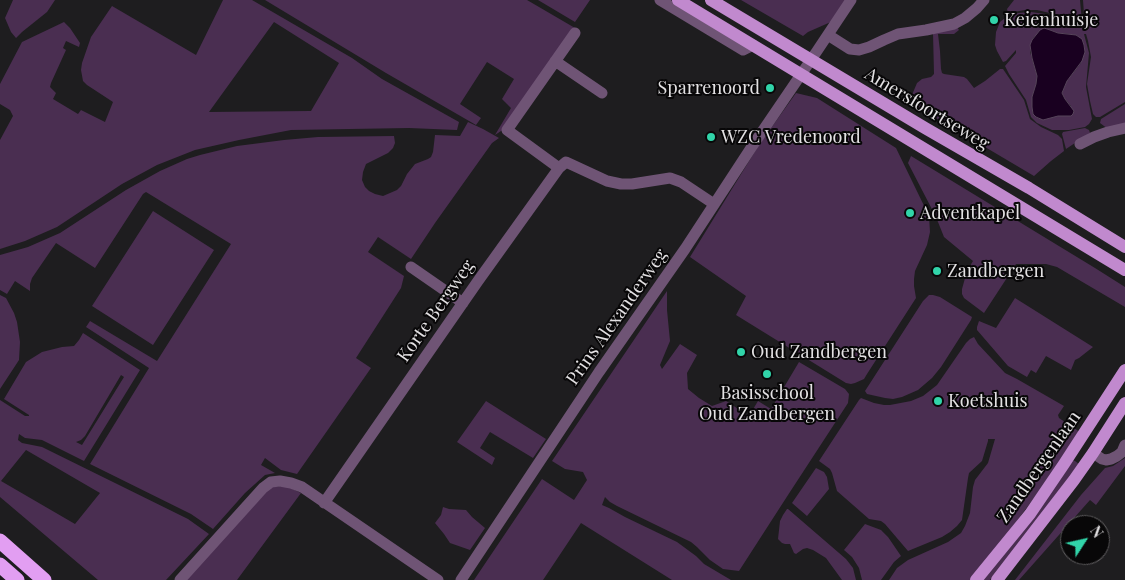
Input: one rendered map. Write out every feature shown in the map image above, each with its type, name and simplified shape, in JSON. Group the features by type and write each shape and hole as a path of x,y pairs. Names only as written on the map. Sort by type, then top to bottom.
{"highway":[{"path":"0,540 44,580"},
{"path":"0,565 18,580"}],"main road":[{"name":"Amersfoortseweg","path":"678,0 1125,270"},
{"name":"Amersfoortseweg","path":"711,0 1125,247"},
{"name":"Zandbergenlaan","path":"976,580 1030,514 1125,370"},
{"name":"Zandbergenlaan","path":"997,580 1054,507 1093,453 1125,403"},
{"path":"1078,443 1093,453"}],"street":[{"name":"Amersfoortseweg","path":"660,0 743,50 753,45"},
{"name":"Prins Alexanderweg","path":"461,580 599,372 685,249 750,148 851,0"},
{"path":"828,35 850,49 860,50 898,34 954,24 965,18 984,0"},
{"path":"575,33 507,130 559,168 566,162 608,182 621,184 670,178 681,182 714,204"},
{"path":"555,61 602,92"},
{"path":"1080,144 1108,132 1125,128"},
{"name":"Korte Bergweg","path":"324,503 559,168"},
{"path":"411,268 463,303"},
{"path":"1093,453 1102,459 1111,459 1122,452 1125,445"},
{"path":"180,580 263,488 271,482 280,481 302,488 438,580"}],"shaded area":[{"path":"13,0 55,0 47,12 16,38 5,18"},
{"path":"223,0 252,0 352,58 382,79 459,122 457,130 409,128 291,130 195,150 157,165 122,184 57,227 25,241 0,249 0,140 13,116 10,110 0,104 0,84 22,42 64,22 80,43 79,47 66,41 63,48 66,50 50,87 56,93 53,99 78,114 81,110 105,122 113,102 83,81 81,70 91,37 112,6 196,55","holes":["274,22 339,63 311,111 209,112"]},
{"path":"265,0 527,0 575,28 504,129 495,135 511,108 502,99 514,79 487,62 460,104 481,118 476,125"},
{"path":"538,0 590,0 575,22"},
{"path":"741,0 847,0 833,21 803,36"},
{"path":"1014,0 1080,0 1082,23 1080,24 1066,15 1037,10 1008,13 1007,9"},
{"path":"1083,0 1125,0 1125,102 1100,117 1096,117 1093,114 1087,84 1091,57 1086,34 1084,34 1089,53 1086,87 1092,119 1085,127 1069,130 1052,130 1037,123 1031,117 1026,100 1005,66 1016,53 1016,50 1003,62 995,45 996,32 1000,22 1005,18 1018,13 1031,12 1055,18 1067,17 1073,20 1080,28 1085,28","holes":["1044,28 1058,33 1078,36 1081,63 1067,81 1062,93 1071,106 1040,119 1033,114 1033,95 1037,76 1030,52 1032,40"]},
{"path":"957,27 959,30 954,34 938,34 942,73 964,77 974,88 1000,69 1003,69 1024,100 1030,119 1062,139 1064,151 1034,176 909,102 917,83 934,74 933,33"},
{"path":"1044,28 1058,33 1076,35 1082,39 1084,45 1085,52 1082,61 1067,81 1062,93 1074,111 1071,116 1058,116 1043,120 1033,114 1032,97 1037,76 1030,45 1040,30"},
{"path":"796,93 817,98 896,148 929,216 930,232 927,245 915,271 914,286 916,298 864,379 851,384 846,383 736,315 746,296 690,257 759,145"},
{"path":"1125,104 1125,125 1108,129 1100,123 1101,119"},
{"path":"468,122 499,138 492,143 411,259 378,237 368,252 404,276 401,288 356,358 371,368 297,474 281,470 265,458 261,465 275,473 265,475 245,493 213,529 191,514 90,464 149,368 86,327 90,321 157,361 231,244 146,192 95,268 56,243 32,278 30,291 15,281 7,294 0,290 0,255 28,247 60,233 126,190 160,171 187,159 237,146 318,137 394,136 395,143 393,148 388,153 366,164 363,172 362,180 365,187 375,194 383,196 397,190 401,186 415,164 431,157 435,135 460,136"},
{"path":"1085,128 1090,133 1066,149 1063,132"},
{"path":"911,156 1125,287 1125,307 1057,267 1046,264 1016,264 984,313 964,298 962,294 967,271 973,261 944,237 936,217 908,163"},
{"path":"153,211 214,250 153,345 92,306"},
{"path":"667,291 670,341 660,365 662,369 680,344 697,355 687,373 688,389 712,406 726,401 749,416 758,401 771,409 799,362 845,389 849,394 848,403 739,571 723,569 710,560 691,542 617,506 605,497 602,505 677,542 704,564 731,580 672,580 581,523 543,580 474,580 542,479 574,500 587,480 583,472 565,469 552,461"},
{"path":"0,295 6,298 14,313 20,342 19,360 0,389"},
{"path":"929,295 940,297 972,317 971,320 941,367 918,390 893,399 867,394 865,391 923,301"},
{"path":"1015,298 1093,347 1075,360 1071,370 1046,356 1036,373 1031,370 1027,377 1008,366 977,330 977,327 979,321 996,328"},
{"path":"83,333 140,370 84,461 42,440 25,438 19,434 18,440 22,443 42,447 188,519 209,534 166,580 98,580 0,497 0,400 25,416 29,416 4,399 26,362 42,352 74,346","holes":["121,375 124,377 82,445 76,442 85,436","26,450 100,493 75,524 1,481"]},
{"path":"974,337 978,344 1005,373 1064,406 1058,415 1059,418 1079,432 1079,438 970,580 889,580 897,568 908,560 948,542 961,533 970,513 975,480 988,463 995,439 988,439 982,461 969,473 962,520 942,537 908,551 885,524 881,521 869,519 837,491 830,469 819,461 861,398 874,403 890,405 911,401 923,396 937,385 966,343"},
{"path":"486,401 546,439 533,458 490,432 480,448 495,458 492,465 457,442"},
{"path":"1125,458 1125,466 1096,505 1090,500 1077,515 1065,515 1105,468 1113,466"},
{"path":"1072,460 1079,464 997,572 990,580 980,580"},
{"path":"816,468 824,472 829,489 807,516 792,503"},
{"path":"286,486 301,493 237,580 184,580 271,487"},
{"path":"443,507 466,510 485,528 470,550 450,543 435,523 441,515"},
{"path":"787,509 846,559 853,568 856,580 842,580 826,558 813,550 807,548 796,554 790,544 782,543 778,539 780,521"},
{"path":"1060,522 1060,534 1019,580 1015,580"},
{"path":"865,524 881,530 901,556 894,562 881,580 862,580 859,568 852,557 844,550"}],"place":[{"name":"Keienhuisje","path":"994,20"},
{"name":"Sparrenoord","path":"770,88"},
{"name":"WZC Vredenoord","path":"711,137"},
{"name":"Adventkapel","path":"910,213"},
{"name":"Zandbergen","path":"937,271"},
{"name":"Oud Zandbergen","path":"741,352"},
{"name":"Basisschool Oud Zandbergen","path":"767,374"},
{"name":"Koetshuis","path":"938,401"}]}
